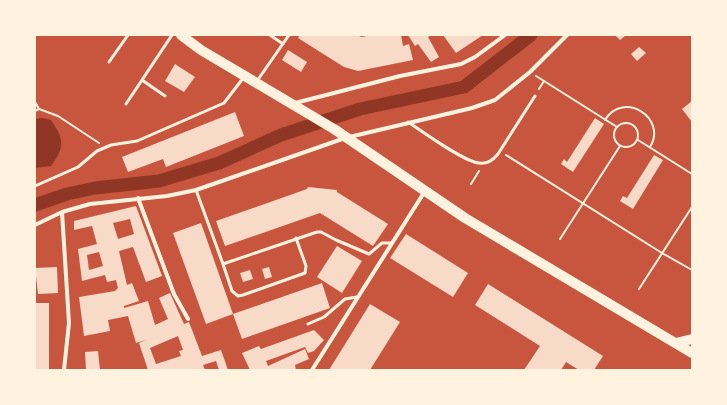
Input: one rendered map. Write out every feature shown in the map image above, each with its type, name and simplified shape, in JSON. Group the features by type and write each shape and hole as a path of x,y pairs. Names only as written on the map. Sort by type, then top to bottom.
{"main road":[{"path":"181,35 201,50 334,129 345,138 465,218 692,353"},
{"path":"676,343 692,340"}],"street":[{"path":"293,104 400,76 462,64 475,57 505,35"},
{"path":"35,225 62,212 90,204 167,196 196,190 345,138 472,108 495,100 530,72 567,35"},
{"path":"312,370 425,191"},
{"path":"138,198 174,294 188,319"},
{"path":"62,212 68,323 64,370"}],"lane":[{"path":"109,62 128,35"},
{"path":"126,104 172,35"},
{"path":"270,35 283,44"},
{"path":"256,82 289,35"},
{"path":"35,186 78,167 91,155 106,147 137,142 224,103 245,76"},
{"path":"142,80 165,96"},
{"path":"408,122 470,161 484,163 492,160 500,151 535,96"},
{"path":"196,190 234,294 243,295 251,293 305,273 306,266 296,238"},
{"path":"223,264 312,233 321,232 369,254 382,243 391,243"},
{"path":"308,324 324,317 345,299 357,297"}],"path":[{"path":"535,96 544,81 617,127"},
{"path":"35,102 39,109 58,116 106,147"},
{"path":"605,120 613,111 627,106 642,111 648,116 654,129 654,137 650,148"},
{"path":"35,111 39,109"},
{"path":"623,123 633,125 638,133 638,140 634,146 629,148 620,146 614,138 614,133 617,127 623,123"},
{"path":"638,140 692,174"},
{"path":"560,239 620,146"},
{"path":"500,151 662,254 692,270"},
{"path":"471,184 484,163"},
{"path":"639,289 692,207"}],"shaded area":[{"path":"42,118 51,120 60,138 61,148 51,166 35,168 35,119"}],"building":[{"path":"300,35 358,35 361,37 373,35 401,35 403,46 409,44 413,60 358,71 344,67 298,38"},
{"path":"408,35 431,35 428,37 439,57 431,62 418,44 415,46"},
{"path":"443,35 483,35 456,53"},
{"path":"615,35 626,35 620,40"},
{"path":"639,47 646,53 637,61 631,54"},
{"path":"288,50 307,62 301,72 282,60"},
{"path":"175,64 195,77 184,92 165,81"},
{"path":"692,101 692,122 682,109"},
{"path":"235,112 244,136 166,167 163,159 128,172 122,157"},
{"path":"595,118 604,124 573,172 561,164 564,159 567,162"},
{"path":"654,155 663,160 633,209 620,201 623,196 627,198"},
{"path":"308,187 337,190 337,192 388,224 373,246 320,213 225,246 216,221 307,189"},
{"path":"136,206 162,276 146,282 133,247 119,251 127,285 132,283 139,301 124,306 124,308 148,301 155,325 168,319 159,298 170,293 184,324 189,322 202,356 221,350 228,370 219,370 216,361 203,365 205,370 148,370 139,343 146,340 136,343 128,316 108,320 110,331 84,336 79,297 115,291 118,288 116,280 107,282 105,275 82,281 78,249 97,244 92,226 74,230 74,221","holes":["130,219 134,234 118,239 113,223","99,252 103,266 89,270 87,255","178,336 183,350 179,351 181,356 156,364 150,348"]},
{"path":"201,223 233,314 206,324 173,233"},
{"path":"406,234 468,273 453,297 390,258"},
{"path":"337,246 362,261 342,293 317,277"},
{"path":"57,267 58,293 38,294 35,268"},
{"path":"269,267 272,277 265,279 262,269"},
{"path":"250,270 253,279 243,282 240,273"},
{"path":"322,283 330,308 242,339 233,314"},
{"path":"488,284 603,356 594,370 579,370 566,362 561,370 524,370 540,346 475,305"},
{"path":"35,303 49,303 49,370 35,370"},
{"path":"370,304 400,322 370,370 329,370"},
{"path":"314,330 324,340 314,351 308,353 305,347 266,361 268,366 305,349 309,359 295,365 296,370 250,370 242,353 259,346 261,349"},
{"path":"98,351 100,370 86,370 85,352"}],"waterway":[{"path":"35,205 67,194 95,188 159,181 219,163 281,135 360,109 464,87 531,35"}]}
